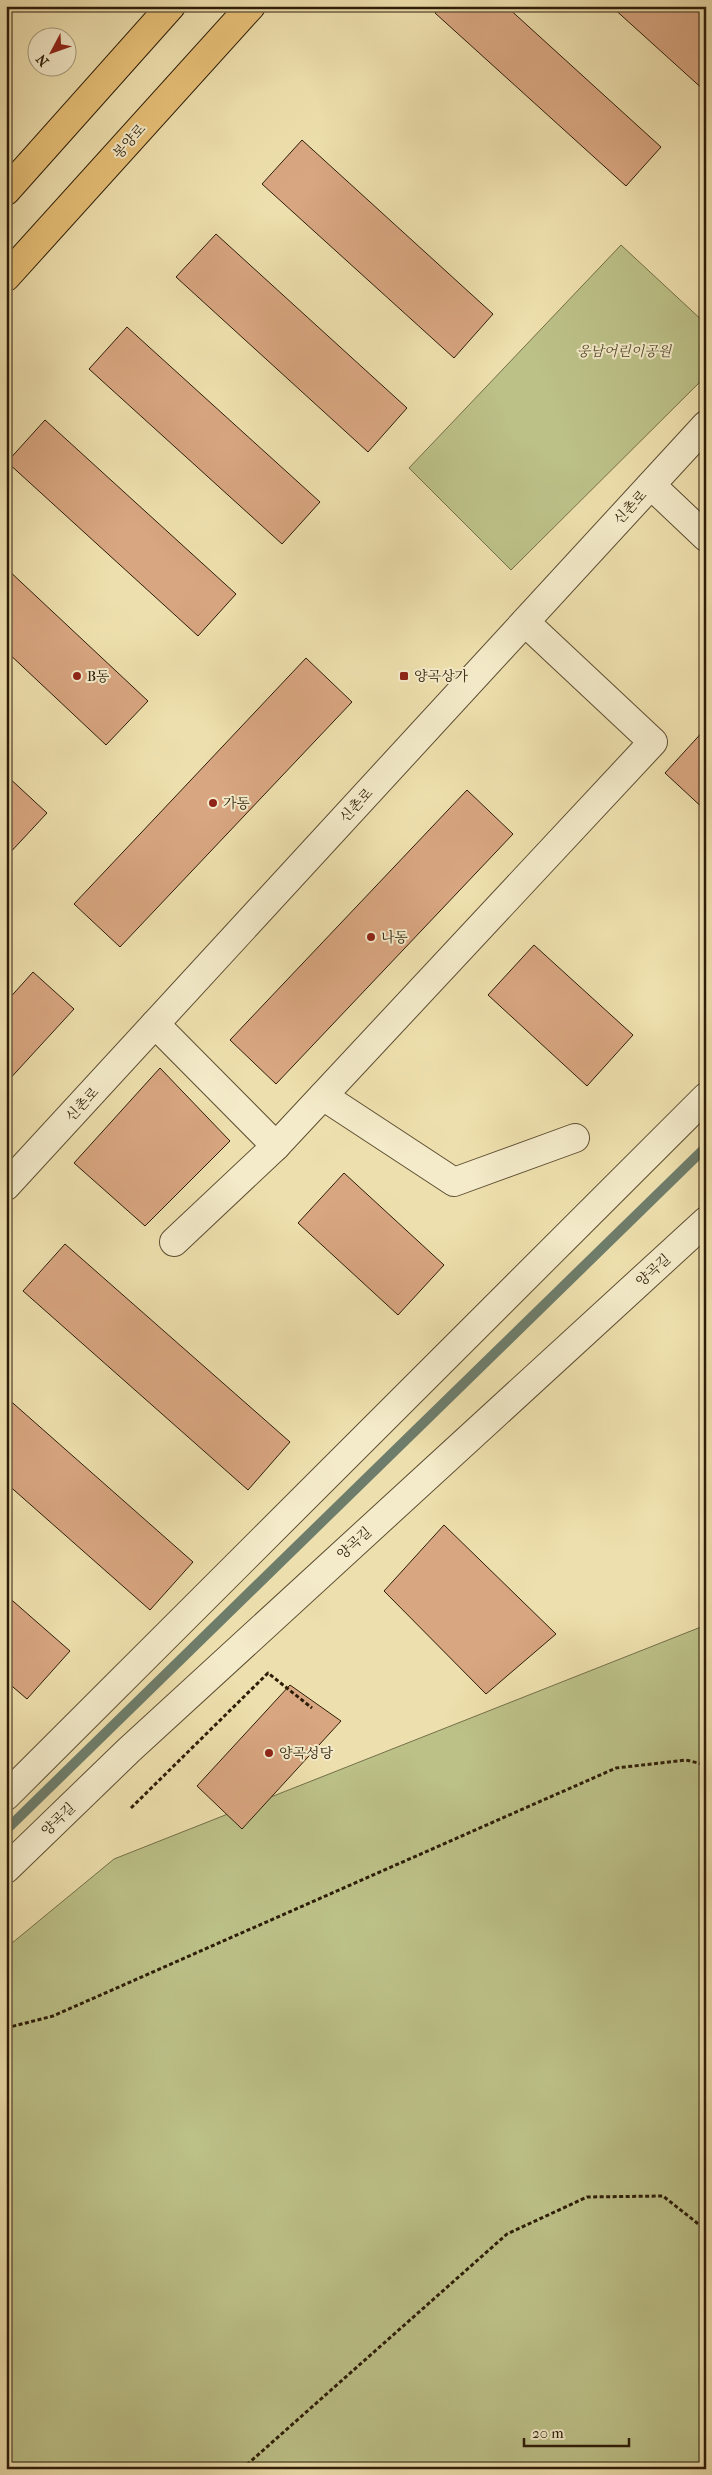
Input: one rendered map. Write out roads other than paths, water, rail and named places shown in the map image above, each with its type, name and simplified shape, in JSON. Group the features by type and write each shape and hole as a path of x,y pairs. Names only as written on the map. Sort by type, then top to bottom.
{"main road":[{"path":"6,191 171,6"},
{"name":"봉양로","path":"6,277 251,6"}],"street":[{"name":"신촌로","path":"6,1186 706,425"},
{"path":"651,484 706,537"},
{"path":"174,1242 276,1146 653,742 525,622"},
{"path":"155,1024 276,1146"},
{"path":"323,1096 454,1182 575,1138"},
{"path":"6,1796 706,1097"},
{"name":"양곡길","path":"6,1869 136,1743 706,1221"}],"waterway":[{"path":"6,1830 706,1147"}],"place":[{"name":"B동","path":"77,676"},
{"name":"양곡상가","path":"404,676"},
{"name":"가동","path":"213,803"},
{"name":"나동","path":"371,937"},
{"name":"양곡성당","path":"269,1753"}],"park label":[{"name":"웅남어린이공원","path":"624,351"}]}
